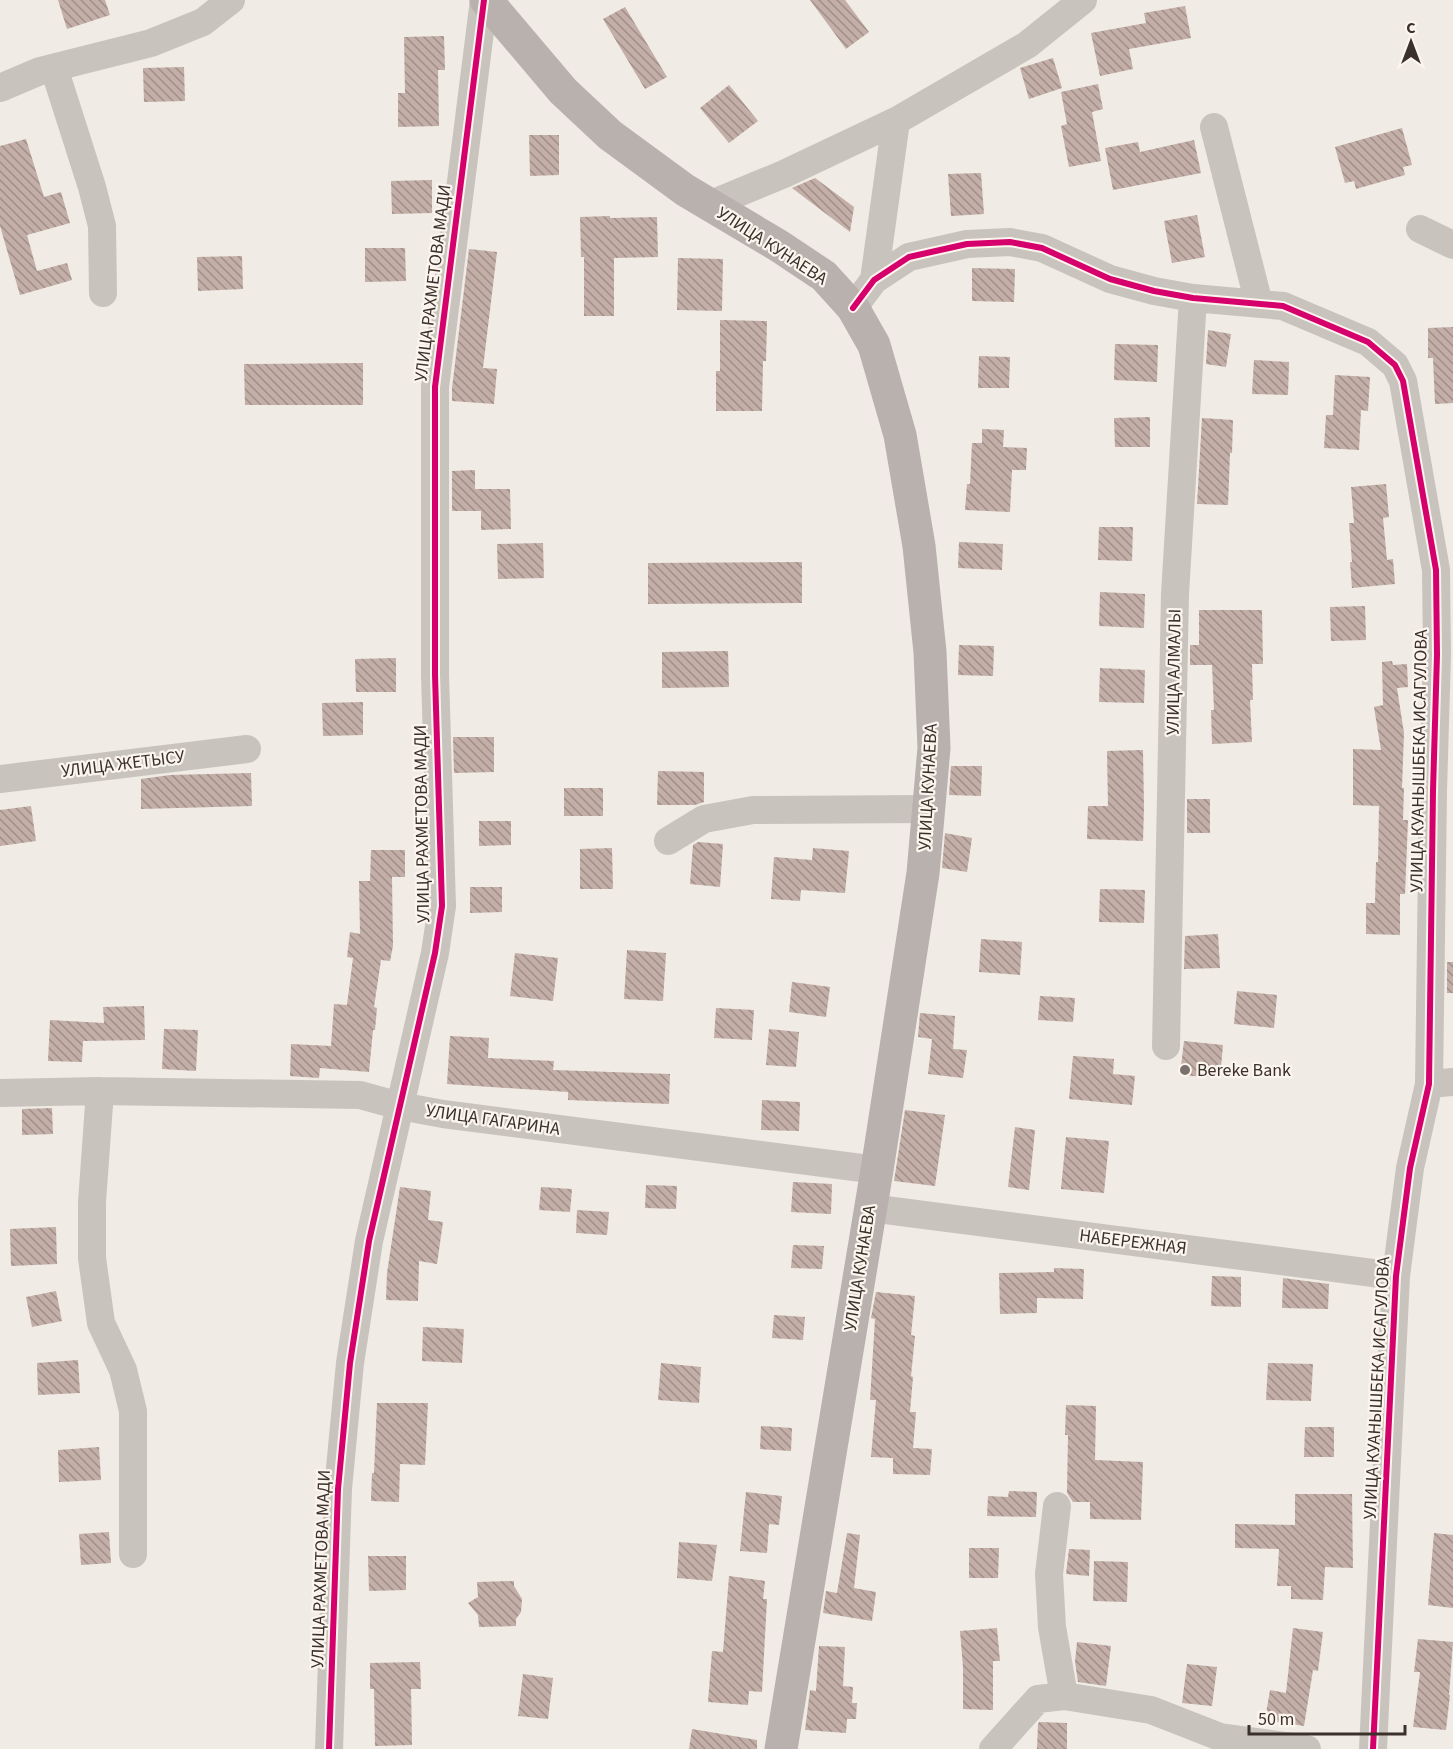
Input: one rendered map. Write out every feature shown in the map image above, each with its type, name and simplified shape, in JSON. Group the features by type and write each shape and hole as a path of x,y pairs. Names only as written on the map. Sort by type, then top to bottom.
{"main road":[{"name":"УЛИЦА КУНАЕВА","path":"485,0 563,91 610,135 685,190 779,246 824,276 853,308 874,345 900,435 919,546 931,664 934,748 923,873 877,1170 781,1749"}],"street":[{"path":"0,88 40,71 151,43 203,22 231,0"},
{"name":"УЛИЦА РАХМЕТОВА МАДИ","path":"329,1749 338,1489 350,1363 369,1241 435,952 442,906 435,675 435,387 485,0"},
{"path":"709,205 784,174 896,121 1027,45 1083,0"},
{"path":"54,68 102,226 103,293"},
{"path":"874,280 896,121"},
{"path":"1214,127 1259,304"},
{"path":"1420,229 1453,245"},
{"name":"УЛИЦА КУАНЫШБЕКА ИСАГУЛОВА","path":"853,308 874,280 909,257 967,244 1010,242 1042,248 1110,279 1154,291 1193,298 1283,306 1368,342 1395,365 1403,381 1436,570 1437,656 1433,791 1441,1083 1410,1168 1396,1276 1373,1749"},
{"name":"УЛИЦА АЛМАЛЫ","path":"1166,1046 1175,594 1193,298"},
{"name":"УЛИЦА ЖЕТЫСУ","path":"0,778 247,749"},
{"path":"668,841 704,819 753,810 929,808"},
{"path":"100,1091 92,1202 92,1258 101,1323 123,1370 133,1411 133,1554"},
{"name":"УЛИЦА ГАГАРИНА","path":"0,1093 100,1091 360,1095 443,1114 877,1170"},
{"name":"НАБЕРЕЖНАЯ","path":"870,1208 1396,1276"},
{"path":"1057,1506 1049,1574 1052,1627 1064,1696"},
{"path":"993,1749 1038,1699 1064,1696 1151,1710 1220,1737 1307,1749"}],"building":[{"path":"58,0 105,0 110,15 67,29"},
{"path":"810,0 845,0 869,32 846,49"},
{"path":"1185,6 1191,38 1129,49 1133,69 1100,76 1091,33 1146,23 1144,13"},
{"path":"625,7 667,77 645,89 603,19"},
{"path":"444,36 445,70 438,70 439,126 398,127 398,93 405,93 404,37"},
{"path":"1053,58 1062,88 1029,99 1020,68"},
{"path":"184,67 185,101 144,102 143,68"},
{"path":"1098,84 1103,109 1092,112 1101,161 1069,167 1061,126 1067,124 1061,92"},
{"path":"729,85 758,121 729,143 700,108"},
{"path":"1402,128 1412,165 1403,167 1405,175 1356,189 1354,181 1345,183 1335,147"},
{"path":"529,135 559,135 559,175 530,176"},
{"path":"26,139 44,197 61,192 70,223 27,235 37,271 67,263 72,280 20,295 0,226 0,146"},
{"path":"1194,140 1201,173 1113,190 1105,148 1138,142 1140,152"},
{"path":"981,173 984,214 951,216 948,174"},
{"path":"815,178 854,207 850,232 792,188"},
{"path":"432,180 432,213 392,214 391,181"},
{"path":"1197,215 1205,257 1172,263 1164,221"},
{"path":"610,216 610,218 657,217 658,257 614,258 614,316 584,316 584,257 581,257 580,217"},
{"path":"365,248 405,248 406,281 365,282"},
{"path":"469,249 497,252 483,368 497,369 494,404 452,401"},
{"path":"242,256 243,289 198,291 197,257"},
{"path":"678,258 723,259 722,311 677,310"},
{"path":"972,268 1015,269 1014,302 972,301"},
{"path":"720,320 767,321 762,411 716,411 716,371 720,371"},
{"path":"1453,327 1453,403 1435,404 1433,358 1428,358 1428,328"},
{"path":"1208,330 1231,334 1226,367 1206,364"},
{"path":"1115,344 1158,345 1157,382 1114,380"},
{"path":"979,356 1010,357 1009,388 978,388"},
{"path":"1254,360 1289,362 1288,395 1252,394"},
{"path":"363,363 363,405 245,405 244,364"},
{"path":"1335,375 1370,377 1368,411 1361,410 1359,450 1324,448 1326,415 1333,415"},
{"path":"1150,417 1150,447 1115,447 1114,418"},
{"path":"1202,418 1233,420 1228,505 1197,504"},
{"path":"982,429 1004,430 1003,447 1027,448 1026,470 1012,470 1010,512 965,510 967,484 970,484 972,443 982,443"},
{"path":"475,470 475,489 510,489 511,529 481,530 481,511 452,511 452,471"},
{"path":"1386,484 1389,517 1383,518 1387,560 1393,559 1395,584 1352,588 1349,523 1354,523 1351,487"},
{"path":"1099,527 1133,527 1132,561 1098,560"},
{"path":"959,542 1003,544 1002,570 958,568"},
{"path":"543,543 544,578 498,579 497,544"},
{"path":"802,562 802,603 648,604 648,563"},
{"path":"1100,592 1145,594 1144,628 1099,626"},
{"path":"1365,606 1366,640 1331,641 1330,607"},
{"path":"1199,610 1262,610 1263,664 1252,664 1253,700 1250,700 1252,742 1212,744 1211,710 1214,710 1212,665 1190,665 1190,645 1199,645"},
{"path":"959,645 994,646 993,676 958,675"},
{"path":"728,651 729,687 662,688 662,652"},
{"path":"396,658 396,692 356,692 355,659"},
{"path":"1392,661 1393,665 1407,664 1408,687 1397,688 1404,733 1403,820 1408,820 1405,894 1400,894 1400,935 1366,934 1366,903 1375,903 1379,806 1353,805 1353,749 1381,750 1374,707 1383,705 1382,662"},
{"path":"1100,668 1145,670 1144,703 1099,702"},
{"path":"363,702 363,735 323,736 322,703"},
{"path":"453,737 494,737 494,772 454,773"},
{"path":"1143,750 1143,841 1087,839 1088,806 1108,806 1107,751"},
{"path":"951,766 982,766 981,796 949,795"},
{"path":"658,771 704,772 704,802 695,805 657,805"},
{"path":"251,773 252,806 141,809 141,779 170,775"},
{"path":"564,788 603,788 603,816 564,816"},
{"path":"1187,799 1210,799 1210,833 1187,833"},
{"path":"31,806 36,841 0,846 0,810"},
{"path":"479,821 511,821 511,845 479,846"},
{"path":"945,833 972,838 967,872 942,868"},
{"path":"698,842 723,844 720,887 690,884 693,845"},
{"path":"612,848 613,889 580,889 580,849"},
{"path":"813,848 849,851 845,893 801,890 800,901 771,899 774,857 812,860"},
{"path":"371,850 405,850 405,877 392,877 393,946 390,961 381,960 374,1007 377,1008 369,1072 320,1068 319,1078 290,1076 291,1044 331,1046 334,1004 347,1005 353,958 347,957 350,932 360,934 359,881 370,881"},
{"path":"470,887 502,887 502,912 470,913"},
{"path":"1100,889 1145,890 1144,923 1099,922"},
{"path":"1218,934 1220,968 1184,969 1185,936"},
{"path":"981,939 1022,942 1020,975 979,972"},
{"path":"627,950 666,953 663,1001 624,999"},
{"path":"515,953 558,958 553,1001 510,996"},
{"path":"1447,962 1453,962 1453,993 1447,993"},
{"path":"792,982 830,987 826,1017 789,1012"},
{"path":"1237,991 1277,995 1274,1028 1234,1024"},
{"path":"1040,996 1075,998 1073,1022 1038,1020"},
{"path":"144,1006 145,1040 83,1041 82,1062 48,1061 50,1020 104,1023 103,1007"},
{"path":"716,1008 754,1010 752,1040 714,1038"},
{"path":"920,1013 955,1016 953,1049 967,1050 963,1078 928,1074 932,1039 918,1037"},
{"path":"164,1029 198,1030 196,1071 162,1069"},
{"path":"769,1029 799,1032 796,1067 766,1065"},
{"path":"450,1036 489,1038 488,1058 554,1061 553,1070 670,1074 669,1104 568,1100 568,1092 447,1084"},
{"path":"1184,1041 1223,1045 1220,1078 1180,1075"},
{"path":"1073,1056 1114,1059 1113,1074 1135,1076 1132,1105 1069,1099"},
{"path":"762,1100 800,1102 799,1131 761,1130"},
{"path":"52,1108 53,1134 22,1135 22,1109"},
{"path":"905,1110 945,1115 935,1186 894,1181"},
{"path":"1015,1127 1035,1130 1029,1190 1008,1187"},
{"path":"1066,1137 1109,1141 1104,1193 1061,1189"},
{"path":"793,1182 832,1184 831,1214 791,1212"},
{"path":"646,1185 677,1186 676,1209 645,1208"},
{"path":"400,1187 431,1191 428,1220 443,1222 437,1264 419,1261 418,1301 386,1300 387,1273"},
{"path":"541,1187 572,1189 570,1212 539,1210"},
{"path":"577,1210 609,1212 607,1235 576,1233"},
{"path":"56,1227 57,1264 11,1266 10,1229"},
{"path":"793,1245 824,1246 822,1269 791,1268"},
{"path":"1054,1268 1084,1269 1083,1299 1037,1298 1037,1313 1000,1314 999,1273 1054,1272"},
{"path":"1212,1276 1241,1277 1241,1307 1211,1306"},
{"path":"1283,1278 1329,1284 1328,1309 1282,1308"},
{"path":"56,1291 62,1321 32,1327 26,1297"},
{"path":"876,1292 915,1296 911,1335 915,1336 910,1412 916,1412 913,1448 932,1449 930,1475 893,1474 893,1458 871,1457 876,1400 870,1400 875,1319 871,1318"},
{"path":"774,1315 805,1317 803,1340 772,1338"},
{"path":"423,1327 464,1329 462,1363 422,1361"},
{"path":"78,1360 80,1393 38,1395 37,1363"},
{"path":"661,1363 701,1367 699,1403 658,1400"},
{"path":"1268,1363 1313,1364 1311,1401 1266,1400"},
{"path":"377,1403 428,1403 425,1465 400,1464 399,1502 371,1501"},
{"path":"1066,1405 1096,1406 1095,1460 1143,1462 1141,1520 1090,1519 1090,1502 1073,1502 1067,1493"},
{"path":"761,1426 792,1428 791,1451 760,1449"},
{"path":"1305,1427 1334,1427 1334,1457 1304,1457"},
{"path":"99,1447 101,1480 59,1482 58,1450"},
{"path":"1009,1491 1037,1492 1036,1517 987,1516 988,1496 1008,1497"},
{"path":"746,1492 782,1496 779,1525 769,1524 767,1553 740,1551"},
{"path":"1295,1494 1352,1494 1353,1568 1325,1567 1323,1600 1291,1599 1291,1586 1277,1586 1279,1549 1235,1548 1235,1524 1295,1525"},
{"path":"109,1532 111,1563 81,1565 79,1534"},
{"path":"847,1533 860,1535 854,1588 876,1592 872,1621 823,1613 826,1591 837,1593"},
{"path":"1434,1533 1453,1535 1453,1608 1428,1605"},
{"path":"679,1542 717,1545 712,1581 677,1578"},
{"path":"969,1548 999,1548 998,1578 969,1578"},
{"path":"1069,1549 1090,1550 1089,1576 1066,1574"},
{"path":"368,1556 406,1556 406,1590 369,1591"},
{"path":"1094,1561 1128,1562 1127,1602 1093,1601"},
{"path":"729,1576 765,1581 763,1599 767,1599 762,1692 749,1691 748,1705 708,1702 712,1651 723,1652"},
{"path":"514,1581 514,1586 522,1599 521,1612 516,1619 516,1626 479,1627 478,1615 468,1603 478,1597 477,1582"},
{"path":"997,1628 1000,1661 993,1661 993,1710 963,1709 960,1631"},
{"path":"1293,1628 1323,1632 1318,1671 1313,1670 1304,1726 1265,1720 1270,1690 1286,1693"},
{"path":"1418,1639 1453,1642 1446,1730 1413,1727 1420,1672 1414,1672"},
{"path":"1077,1642 1111,1646 1106,1686 1078,1682 1075,1662"},
{"path":"819,1646 845,1647 843,1686 853,1687 852,1703 857,1703 856,1719 847,1719 846,1733 805,1730 810,1690 816,1691"},
{"path":"420,1662 421,1689 411,1689 412,1745 375,1746 374,1689 370,1689 370,1663"},
{"path":"1187,1664 1217,1667 1212,1706 1182,1703"},
{"path":"523,1674 553,1678 548,1719 518,1716"},
{"path":"1039,1722 1067,1723 1067,1749 1037,1749"},
{"path":"692,1729 757,1740 757,1749 689,1749"}],"cycle path":[{"path":"329,1749 338,1489 350,1363 369,1241 435,953 442,906 435,675 435,387 484,0"},
{"path":"853,308 874,280 909,257 967,244 1010,242 1042,248 1110,279 1154,291 1193,298 1283,306 1368,342 1395,365 1403,381 1436,570 1437,655 1429,1084 1410,1168 1396,1276 1373,1749"}],"place":[{"name":"Bereke Bank","path":"1185,1070"}]}
